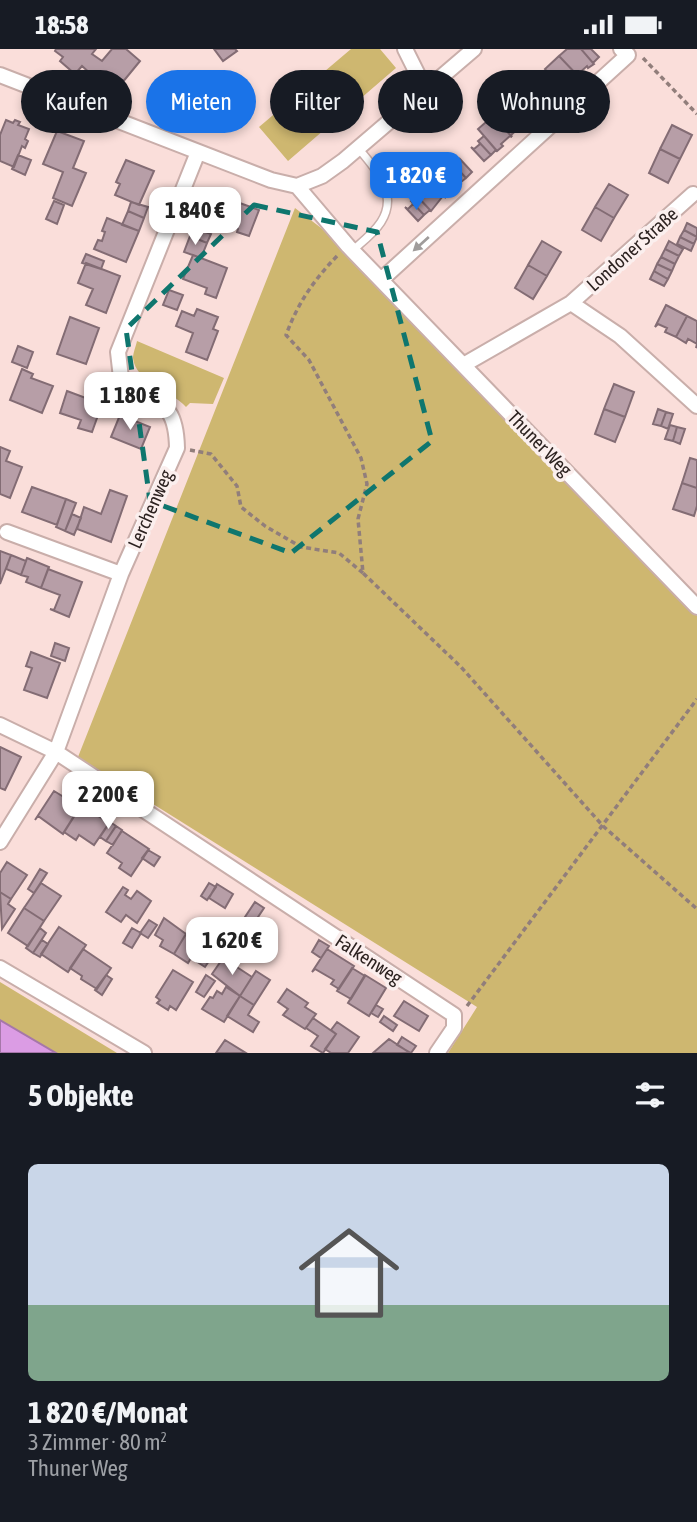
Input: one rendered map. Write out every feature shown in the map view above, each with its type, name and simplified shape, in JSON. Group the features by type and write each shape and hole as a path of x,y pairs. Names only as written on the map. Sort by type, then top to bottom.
{"street":[{"path":"405,49 416,70"},
{"path":"450,70 474,49"},
{"path":"381,280 628,55 621,49"},
{"path":"0,75 21,84"},
{"path":"132,127 271,180 298,186 322,176 378,131"},
{"name":"Lerchenweg","path":"0,842 56,752 121,574 177,448 177,427 170,411 121,378 118,352 198,152"},
{"name":"Thuner Weg","path":"298,186 350,248 697,607"},
{"name":"Londoner Straße","path":"464,364 571,303 693,194"},
{"name":"Londoner Straße","path":"571,303 620,336 697,406"},
{"path":"7,532 121,574"},
{"name":"Falkenweg","path":"0,725 56,752 454,1015"},
{"path":"0,968 144,1053"},
{"path":"437,1053 454,1028 454,1015"}],"lane":[{"path":"350,248 381,223 387,207 387,187 377,170 358,148"}],"path":[{"path":"634,49 697,114"},
{"path":"350,248 324,270 297,305 286,335 309,361 361,458 367,484 358,519 363,573"},
{"path":"177,448 211,454 237,486 241,507 265,526 301,547 339,553 363,573 461,667 603,826 697,909"},
{"path":"454,1015 462,1012 697,699"}],"highlighted area":[{"path":"254,205 377,232 432,441 291,553 150,501 126,329"}],"shaded area":[{"path":"351,49 380,49 396,68 378,70 378,84 364,96 364,70 326,70"},
{"path":"270,118 270,133 321,133 288,161 259,127"},
{"path":"295,208 359,257 697,611 697,1053 448,1053 477,1007 78,757"},
{"path":"137,341 224,378 213,404 190,403 186,407 147,380 135,366 133,358"},
{"path":"0,982 117,1053 56,1053 0,1020"},
{"path":"0,1020 56,1053 0,1053"}],"building":[{"path":"96,49 92,54 102,61 112,49 126,49 140,61 132,71 86,70 82,66 78,70 70,70 60,61 63,57 55,51"},
{"path":"214,49 235,49 237,51 223,61"},
{"path":"567,49 581,49 594,64 583,70 572,70 559,56"},
{"path":"581,49 591,49 599,57 593,63"},
{"path":"559,56 572,70 546,70"},
{"path":"6,120 20,122 18,125 21,126 21,133 27,133 25,139 28,141 25,148 22,146 14,167 0,161 0,135"},
{"path":"672,125 692,135 680,159 660,149"},
{"path":"56,133 84,141 73,168 86,173 72,206 53,198 63,172 43,164"},
{"path":"481,133 508,133 512,137 501,144 503,146 497,151"},
{"path":"484,136 496,150 491,155 478,141"},
{"path":"478,141 491,155 484,161 471,147 474,149 480,144"},
{"path":"660,149 680,159 668,183 649,173"},
{"path":"18,155 31,160 25,175 12,169"},
{"path":"459,158 472,172 466,178 453,164 456,166 461,161"},
{"path":"126,160 154,171 139,205 115,195 120,184 116,182"},
{"path":"441,162 461,184 444,195 446,198 426,176"},
{"path":"453,164 466,178 460,183 447,169"},
{"path":"426,176 446,198 443,196 431,211 411,190"},
{"path":"609,184 628,195 614,218 595,207"},
{"path":"417,196 430,210 424,215 411,201"},
{"path":"223,197 259,210 249,236 216,220 213,222"},
{"path":"54,201 64,205 57,224 46,219"},
{"path":"411,201 424,215 418,221 405,207 408,209 413,204"},
{"path":"131,202 148,207 144,218 128,211"},
{"path":"595,207 614,218 601,241 582,230"},
{"path":"128,211 144,218 139,231 122,225"},
{"path":"107,218 139,231 126,262 94,249 98,240 102,241 105,232 102,231"},
{"path":"687,223 697,228 697,237 684,230"},
{"path":"194,228 211,234 207,243 190,236"},
{"path":"684,230 697,237 694,244 680,237"},
{"path":"190,236 207,243 201,258 184,252"},
{"path":"680,237 694,244 691,251 677,244"},
{"path":"542,241 561,252 547,276 528,265"},
{"path":"669,241 683,249 679,256 665,249"},
{"path":"665,249 679,256 675,264 661,257"},
{"path":"86,254 104,261 101,269 82,263"},
{"path":"193,255 227,268 216,298 205,294 207,288 183,279"},
{"path":"661,257 675,264 672,271 657,264"},
{"path":"86,263 120,276 106,313 86,305 93,289 78,283"},
{"path":"657,264 672,271 668,279 654,271"},
{"path":"528,265 547,276 533,299 515,288"},
{"path":"654,271 668,279 664,286 650,279"},
{"path":"169,290 183,295 177,310 163,305"},
{"path":"666,305 687,316 676,337 665,332 667,328 658,324 655,327"},
{"path":"197,309 218,317 213,329 218,331 207,360 186,352 193,333 176,326 182,311 194,316"},
{"path":"687,316 697,321 697,344 688,339 686,343 676,337"},
{"path":"70,317 99,328 86,364 57,354"},
{"path":"18,346 33,352 27,368 12,362"},
{"path":"22,369 33,374 31,378 53,386 42,413 10,400"},
{"path":"614,384 634,392 625,417 604,409"},
{"path":"67,391 102,404 92,432 78,428 81,420 60,413"},
{"path":"604,409 625,417 615,442 595,434"},
{"path":"658,409 666,412 661,426 653,424"},
{"path":"666,412 673,414 668,429 661,426"},
{"path":"120,415 150,427 141,449 111,437"},
{"path":"670,425 677,427 673,441 665,439"},
{"path":"677,427 685,429 680,444 673,441"},
{"path":"0,447 10,451 6,461 22,467 10,498 0,494"},
{"path":"690,458 697,460 697,488 682,483"},
{"path":"682,483 697,488 694,516 673,509"},
{"path":"32,487 66,499 57,525 22,512"},
{"path":"110,490 127,496 111,542 77,529 84,507 101,514"},
{"path":"66,499 76,503 65,531 56,527"},
{"path":"72,514 81,518 74,535 65,531"},
{"path":"0,551 11,555 0,584"},
{"path":"11,555 26,561 21,575 6,569"},
{"path":"27,558 49,567 41,588 26,582 28,577 21,575"},
{"path":"48,569 82,582 69,617 50,609 54,610 60,595 41,588"},
{"path":"55,643 69,648 65,661 51,656"},
{"path":"31,652 60,663 47,698 24,690 32,668 26,666"},
{"path":"0,747 21,757 5,790 0,788"},
{"path":"54,791 80,807 63,834 38,816 35,820"},
{"path":"81,805 109,823 94,845 79,835 76,840 64,832"},
{"path":"110,822 116,826 106,841 100,837"},
{"path":"116,826 122,830 113,845 106,841"},
{"path":"122,831 149,849 131,876 119,868 122,863 107,853"},
{"path":"148,850 160,857 154,866 142,858"},
{"path":"7,862 27,875 11,899 0,892 0,873"},
{"path":"40,869 47,873 34,893 28,889"},
{"path":"41,883 61,896 44,921 24,908"},
{"path":"209,883 216,887 207,900 201,896"},
{"path":"217,884 233,894 225,908 209,898"},
{"path":"123,887 128,890 125,895 131,899 137,891 151,901 137,923 126,915 121,922 106,912"},
{"path":"0,892 11,899 8,904 15,909 2,929"},
{"path":"255,902 264,908 254,923 245,917"},
{"path":"24,908 44,921 28,946 8,933"},
{"path":"164,918 186,934 174,954 160,946 163,940 155,935"},
{"path":"149,920 157,925 148,938 140,933"},
{"path":"59,927 86,945 68,972 41,954"},
{"path":"40,928 46,933 33,953 26,948"},
{"path":"132,928 141,933 132,948 123,943"},
{"path":"186,934 215,952 205,967 191,958 188,963 174,954"},
{"path":"42,940 48,944 40,957 33,953"},
{"path":"319,940 329,946 321,958 312,952"},
{"path":"83,949 111,968 97,989 70,968"},
{"path":"327,949 354,966 339,989 331,984 334,980 315,969 312,972"},
{"path":"223,958 252,977 240,996 212,974"},
{"path":"352,968 365,976 351,999 337,991"},
{"path":"173,970 193,982 176,1010 170,1006 168,1010 157,1003 160,1000 156,997"},
{"path":"256,971 270,980 254,1005 240,996"},
{"path":"106,975 112,979 102,995 95,990"},
{"path":"206,975 215,981 204,997 196,992"},
{"path":"365,975 386,988 369,1016 348,1003"},
{"path":"226,987 240,996 224,1022 202,1009 210,997 213,998 217,991 222,994"},
{"path":"287,989 308,1003 305,1007 316,1014 305,1029 283,1015 288,1009 278,1002"},
{"path":"240,996 254,1005 248,1015 259,1022 253,1032 227,1016"},
{"path":"404,1001 428,1016 419,1031 394,1016"},
{"path":"376,1005 383,1009 378,1017 371,1013"},
{"path":"384,1016 397,1025 393,1031 380,1022"},
{"path":"313,1018 336,1034 323,1053 311,1046 318,1036 306,1028"},
{"path":"337,1022 359,1037 348,1053 331,1053 325,1049 336,1034 331,1030"},
{"path":"402,1037 416,1046 411,1053 397,1045"},
{"path":"389,1039 410,1053 373,1053"},
{"path":"225,1040 246,1053 216,1053"}]}
